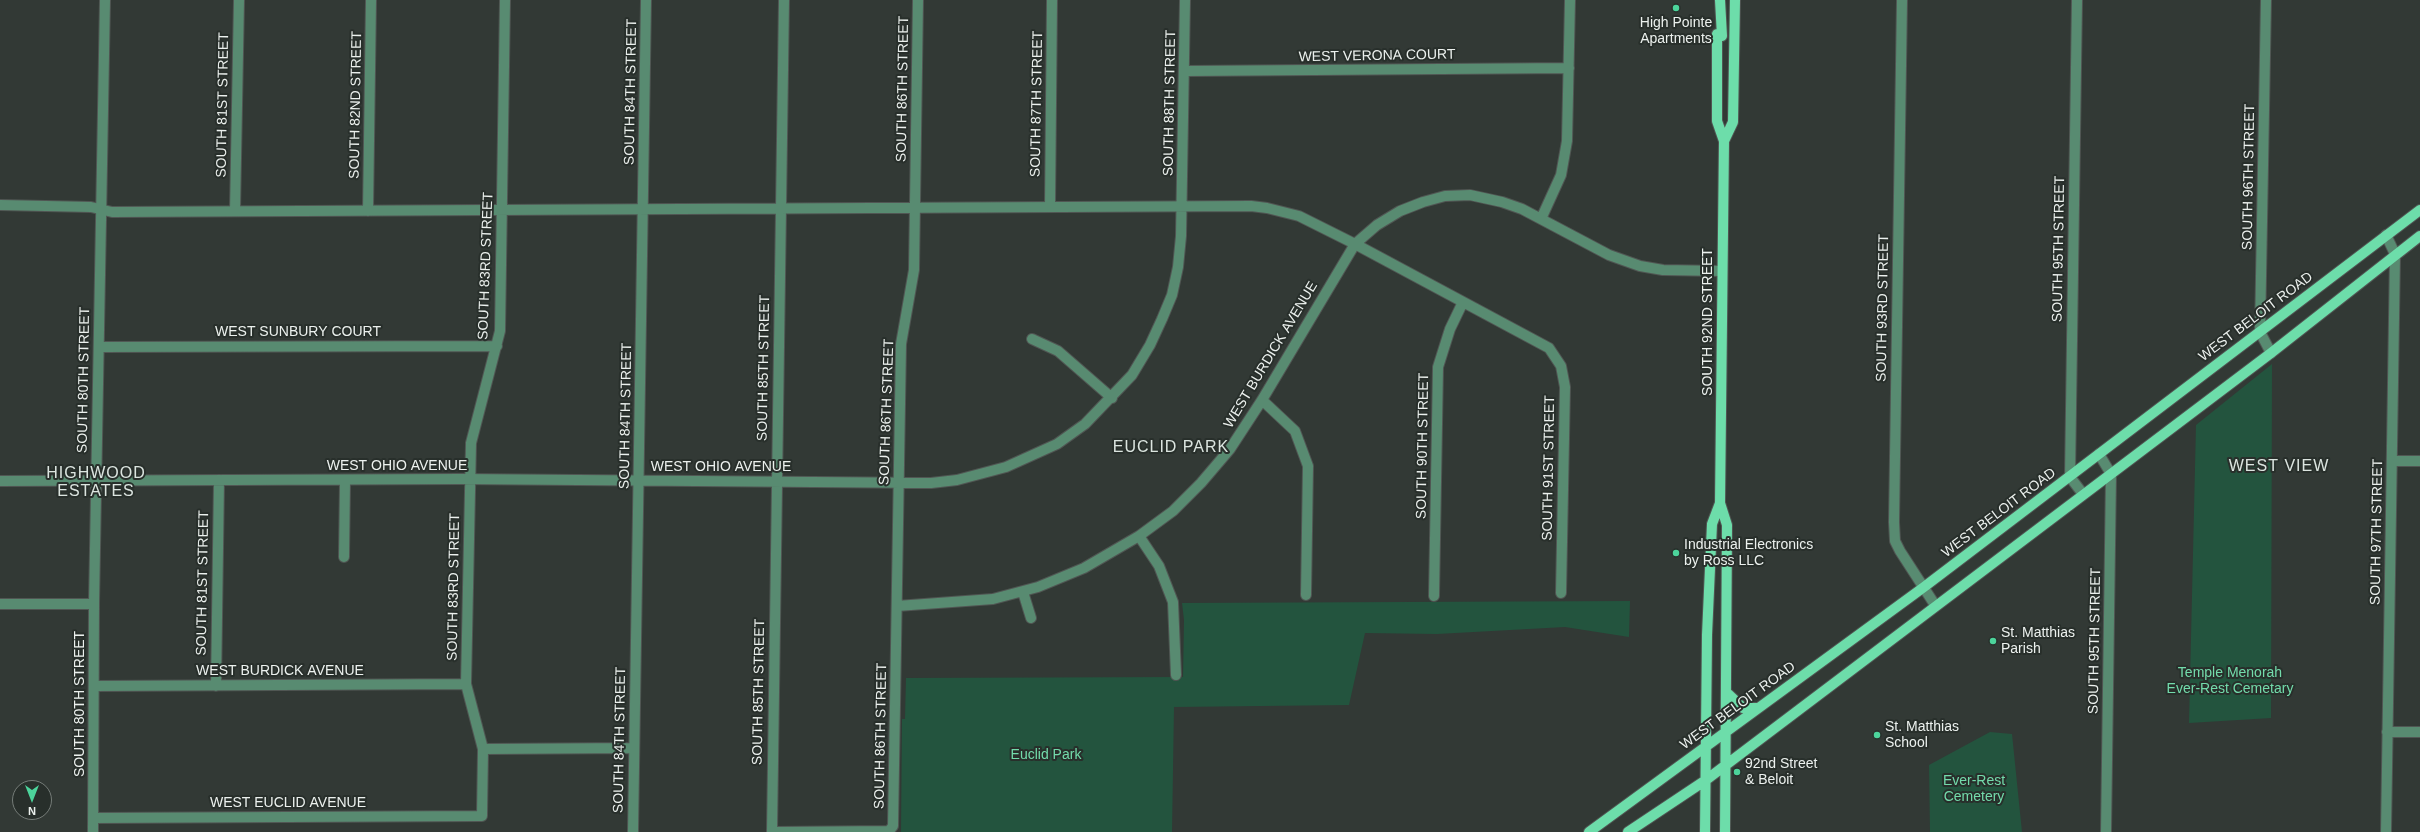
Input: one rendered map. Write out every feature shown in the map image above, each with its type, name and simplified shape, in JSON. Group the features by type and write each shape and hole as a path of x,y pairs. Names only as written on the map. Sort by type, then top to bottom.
{"main road":[{"name":"SOUTH 92ND STREET","path":"1720,0 1722,36 1717,34 1717,121 1724,141 1720,503 1727,525 1725,832"},
{"name":"SOUTH 92ND STREET","path":"1724,141 1733,122 1735,0"},
{"name":"WEST BELOIT ROAD","path":"1589,832 1924,587 2420,210"},
{"path":"1628,832 1706,780 1935,605 2271,353 2395,254 2420,236"},
{"name":"SOUTH 92ND STREET","path":"1705,832 1712,524 1720,503"},
{"path":"1726,692 1743,708 1758,708"}],"street":[{"name":"SOUTH 80TH STREET","path":"93,832 94,604 105,0"},
{"name":"SOUTH 81ST STREET","path":"235,211 239,0"},
{"name":"SOUTH 82ND STREET","path":"368,210 371,0"},
{"name":"SOUTH 83RD STREET","path":"482,816 483,749 466,684 471,443 500,331 505,0"},
{"name":"SOUTH 84TH STREET","path":"633,832 646,0"},
{"name":"SOUTH 85TH STREET","path":"772,832 784,0"},
{"name":"SOUTH 86TH STREET","path":"772,832 889,831 893,826 901,344 914,270 918,0"},
{"name":"SOUTH 87TH STREET","path":"1050,207 1052,0"},
{"name":"SOUTH 88TH STREET","path":"1182,206 1185,0"},
{"path":"1542,219 1561,175 1567,141 1570,0"},
{"name":"SOUTH 93RD STREET","path":"1902,0 1894,522 1895,541 1935,605"},
{"name":"SOUTH 95TH STREET","path":"2070,476 2077,0"},
{"name":"SOUTH 96TH STREET","path":"2266,0 2260,332 2271,353"},
{"name":"WEST VERONA COURT","path":"1185,71 1569,68"},
{"name":"WEST BURDICK AVENUE","path":"897,606 962,603 993,599 1023,592 1084,568 1139,536 1173,511 1201,483 1230,449 1262,400 1355,244 1377,225 1400,211 1422,202 1445,196 1470,196 1502,202 1542,219 1609,255 1640,266 1663,270 1722,271"},
{"path":"0,205 91,207 112,212 368,210 780,210 1182,206 1267,208 1299,216 1355,244 1463,302"},
{"name":"WEST OHIO AVENUE","path":"0,481 345,481 470,479 898,483 958,480 1006,467 1057,444 1085,424 1112,398 1132,375 1150,345 1172,295 1178,267 1182,206"},
{"name":"SOUTH 97TH STREET","path":"2386,235 2395,254 2393,461 2386,832"},
{"name":"SOUTH 91ST STREET","path":"1463,302 1549,348 1562,366 1565,387 1562,594"},
{"name":"SOUTH 90TH STREET","path":"1434,596 1438,368 1450,329 1463,302"},
{"path":"1032,339 1058,350 1112,398"},
{"name":"WEST SUNBURY COURT","path":"99,347 497,346"},
{"path":"1262,400 1295,431 1308,466 1306,595"},
{"path":"2099,454 2111,474"},
{"path":"2393,461 2420,460"},
{"name":"SOUTH 95TH STREET","path":"2106,832 2111,474"},
{"path":"2070,476 2083,494"},
{"name":"SOUTH 81ST STREET","path":"216,686 219,480"},
{"path":"344,557 345,481"},
{"path":"1139,536 1159,566 1173,602 1176,675"},
{"path":"1023,592 1031,618"},
{"path":"0,604 94,604"},
{"name":"WEST BURDICK AVENUE","path":"94,686 466,684"},
{"path":"2387,732 2420,732"},
{"path":"483,749 634,748"},
{"name":"WEST EUCLID AVENUE","path":"94,818 482,816"}],"green space":[{"name":"Temple Menorah Ever-Rest Cemetary","path":"2272,364 2271,718 2189,723 2196,425"},
{"name":"Euclid Park","path":"1630,601 1629,637 1565,627 1437,634 1365,633 1349,705 1174,707 1172,832 901,832 902,719 905,719 906,678 1183,677 1184,620 1182,603"},
{"name":"Ever-Rest Cemetery","path":"1990,732 2012,734 2022,832 1930,832 1929,765"}],"place":[{"name":"High Pointe Apartments","path":"1676,8"},
{"name":"Industrial Electronics by Ross LLC","path":"1676,553"},
{"name":"St. Matthias Parish","path":"1993,641"},
{"name":"St. Matthias School","path":"1877,735"},
{"name":"92nd Street & Beloit","path":"1737,772"}],"district":[{"name":"EUCLID PARK","path":"1171,448"},
{"name":"WEST VIEW","path":"2279,467"},
{"name":"HIGHWOOD ESTATES","path":"96,483"}]}
